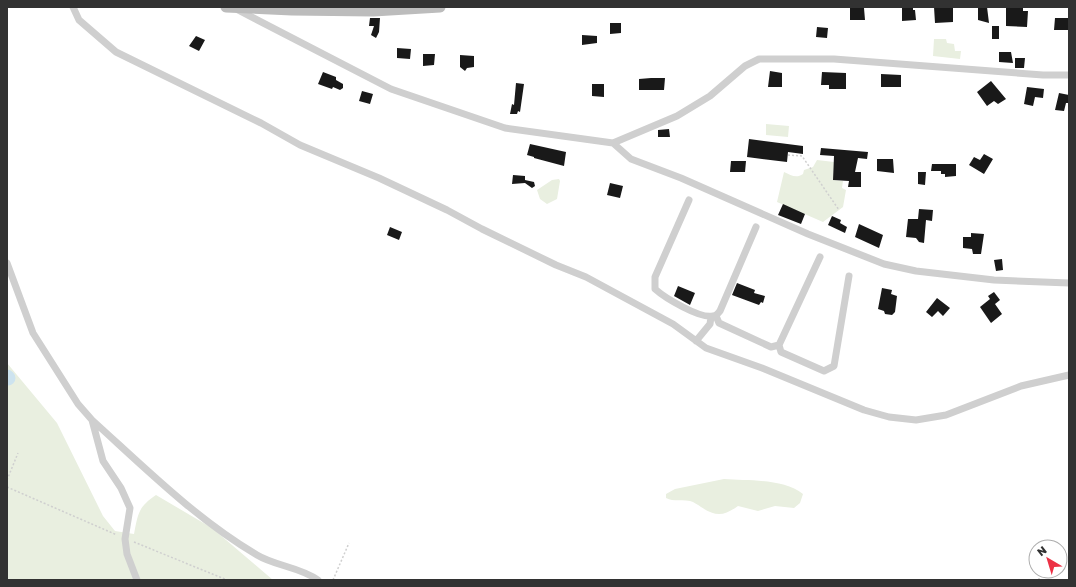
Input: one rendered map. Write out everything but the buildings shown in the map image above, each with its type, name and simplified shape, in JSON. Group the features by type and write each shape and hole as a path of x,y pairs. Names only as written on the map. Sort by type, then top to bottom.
{"main road":[{"path":"231,8 373,11 440,7"}],"street":[{"path":"73,7 79,20 116,52 261,122 300,145 379,178 447,210 556,265 586,277 673,324 706,348 762,368 864,410 889,417 916,420 946,415 1021,386 1069,375"},
{"path":"231,8 391,89 443,108 505,128 613,143 677,116 710,96 745,66 759,59 834,60 1043,75 1069,75"},
{"path":"613,143 631,159 681,178 808,234 884,264 916,270 994,280 1069,283"},
{"path":"689,200 655,277 655,289 663,297 681,307 714,316 719,322 772,347 779,345"},
{"path":"696,341 710,324 714,316 720,311 756,227"},
{"path":"820,257 779,345 781,352 824,371 834,366 849,276"},
{"path":"7,263 33,333 78,404 92,420 183,501 230,538 258,556 288,566 318,580"},
{"path":"92,420 103,461 121,488 130,508 125,539 127,554 138,580"}],"path":[{"path":"788,155 802,156 839,210"},
{"path":"7,480 18,452"},
{"path":"7,487 120,537"},
{"path":"127,539 227,580"},
{"path":"333,580 350,543"}],"green space":[{"path":"934,39 946,39 947,43 954,44 955,51 961,51 960,59 933,56"},
{"path":"766,124 789,126 788,137 766,135"},
{"path":"817,160 834,162 833,180 843,181 842,188 846,190 843,207 823,222 777,202 784,172 798,176 803,174 804,170 813,167"},
{"path":"559,179 557,199 547,204 540,199 537,190 552,180"},
{"path":"7,363 57,423 103,516 115,531 134,534 142,507 156,495 212,528 273,580 7,580"},
{"path":"724,479 754,480 776,483 786,485 803,494 800,503 794,508 775,506 758,511 738,506 728,512 720,514 706,510 690,501 672,500 666,498 666,494 675,489"}]}
